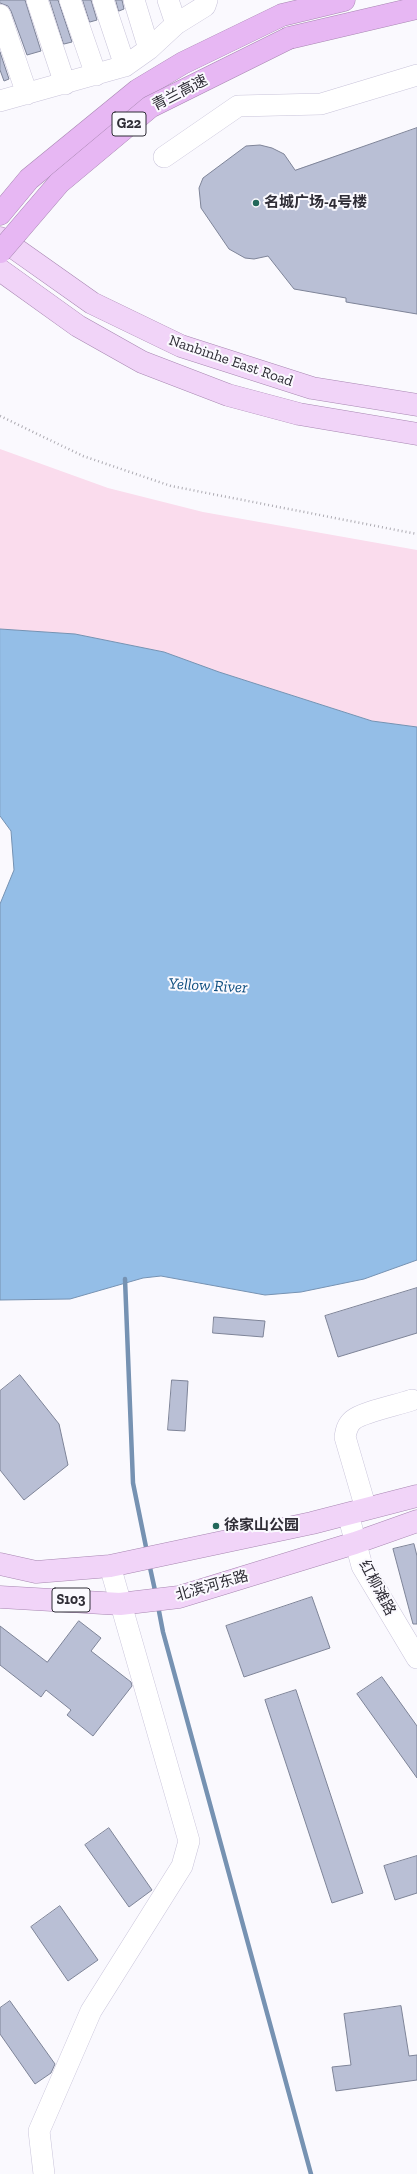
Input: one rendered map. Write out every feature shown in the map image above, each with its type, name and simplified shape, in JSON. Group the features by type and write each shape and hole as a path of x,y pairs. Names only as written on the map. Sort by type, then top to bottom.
{"highway":[{"name":"青兰高速","path":"0,214 30,179 138,90 197,56 282,15 344,0"},
{"name":"青兰高速","path":"0,252 59,183 150,107 290,38 417,8"}],"main road":[{"name":"Nanbinhe East Road","path":"0,238 92,303 181,346 312,388 417,405"},
{"name":"Nanbinhe East Road","path":"0,270 78,326 142,362 228,395 299,414 417,434"},
{"path":"110,1566 172,1554 357,1512 417,1496"},
{"name":"北滨河东路","path":"0,1597 120,1604 179,1597 355,1543 417,1520"},
{"name":"S103","path":"0,1564 36,1572 110,1566"}],"street":[{"path":"36,0 65,84"},
{"path":"70,0 96,75"},
{"path":"103,0 125,66"},
{"path":"134,0 149,49"},
{"path":"168,0 176,24"},
{"path":"0,101 125,66 149,49 176,24 205,2"},
{"path":"0,15 28,94"},
{"path":"164,157 238,106 321,104 415,76"},
{"name":"红柳滩路","path":"412,1400 359,1417 349,1424 345,1437 357,1512 355,1543 362,1566 417,1658"},
{"path":"44,2174 39,2131 91,2011 182,1866 189,1841 110,1566"}],"path":[{"path":"0,416 83,456 171,486 417,534"}],"shaded area":[{"path":"0,449 108,488 203,512 417,550 417,727 373,721 219,672 164,652 75,634 0,629"}],"water":[{"name":"Yellow River","path":"0,629 75,634 164,652 219,672 372,721 417,727 417,1260 364,1279 301,1292 265,1295 161,1276 143,1278 70,1299 0,1300 0,904 14,870 11,831 0,816"}],"building":[{"path":"0,0 25,0 41,51 27,55 11,11 8,6 0,3"},
{"path":"50,0 58,0 72,42 64,44"},
{"path":"83,0 91,0 97,20 90,22"},
{"path":"116,0 122,0 124,9 119,11"},
{"path":"0,52 9,79 4,81 0,70"},
{"path":"417,128 417,314 346,302 346,298 294,289 268,256 254,259 245,258 229,249 201,208 199,188 203,178 246,146 260,145 272,148 284,154 295,170"},
{"path":"417,1288 417,1333 338,1357 325,1316"},
{"path":"214,1317 265,1321 263,1337 213,1333"},
{"path":"20,1375 59,1424 68,1465 24,1500 0,1470 0,1391"},
{"path":"172,1380 188,1381 185,1431 168,1430"},
{"path":"414,1544 417,1556 417,1624 413,1624 393,1549"},
{"path":"312,1597 330,1648 244,1677 226,1626"},
{"path":"79,1621 101,1638 91,1651 131,1682 132,1686 93,1736 67,1715 71,1710 46,1690 41,1697 0,1665 0,1626 47,1662"},
{"path":"382,1677 417,1726 417,1778 357,1694"},
{"path":"296,1690 363,1893 332,1903 265,1700"},
{"path":"109,1828 152,1890 129,1907 85,1845"},
{"path":"417,1856 417,1893 395,1900 384,1866"},
{"path":"60,1906 98,1960 68,1981 31,1927"},
{"path":"10,2001 55,2064 51,2073 35,2084 0,2034 0,2008"},
{"path":"401,2006 409,2056 417,2055 417,2080 336,2091 332,2067 351,2065 344,2014"}],"waterway":[{"path":"125,1279 133,1483 147,1552"},
{"path":"149,1563 156,1595"},
{"path":"158,1606 163,1632 311,2174"}],"place":[{"name":"名城广场-4号楼","path":"256,203"},
{"name":"徐家山公园","path":"216,1526"}]}
